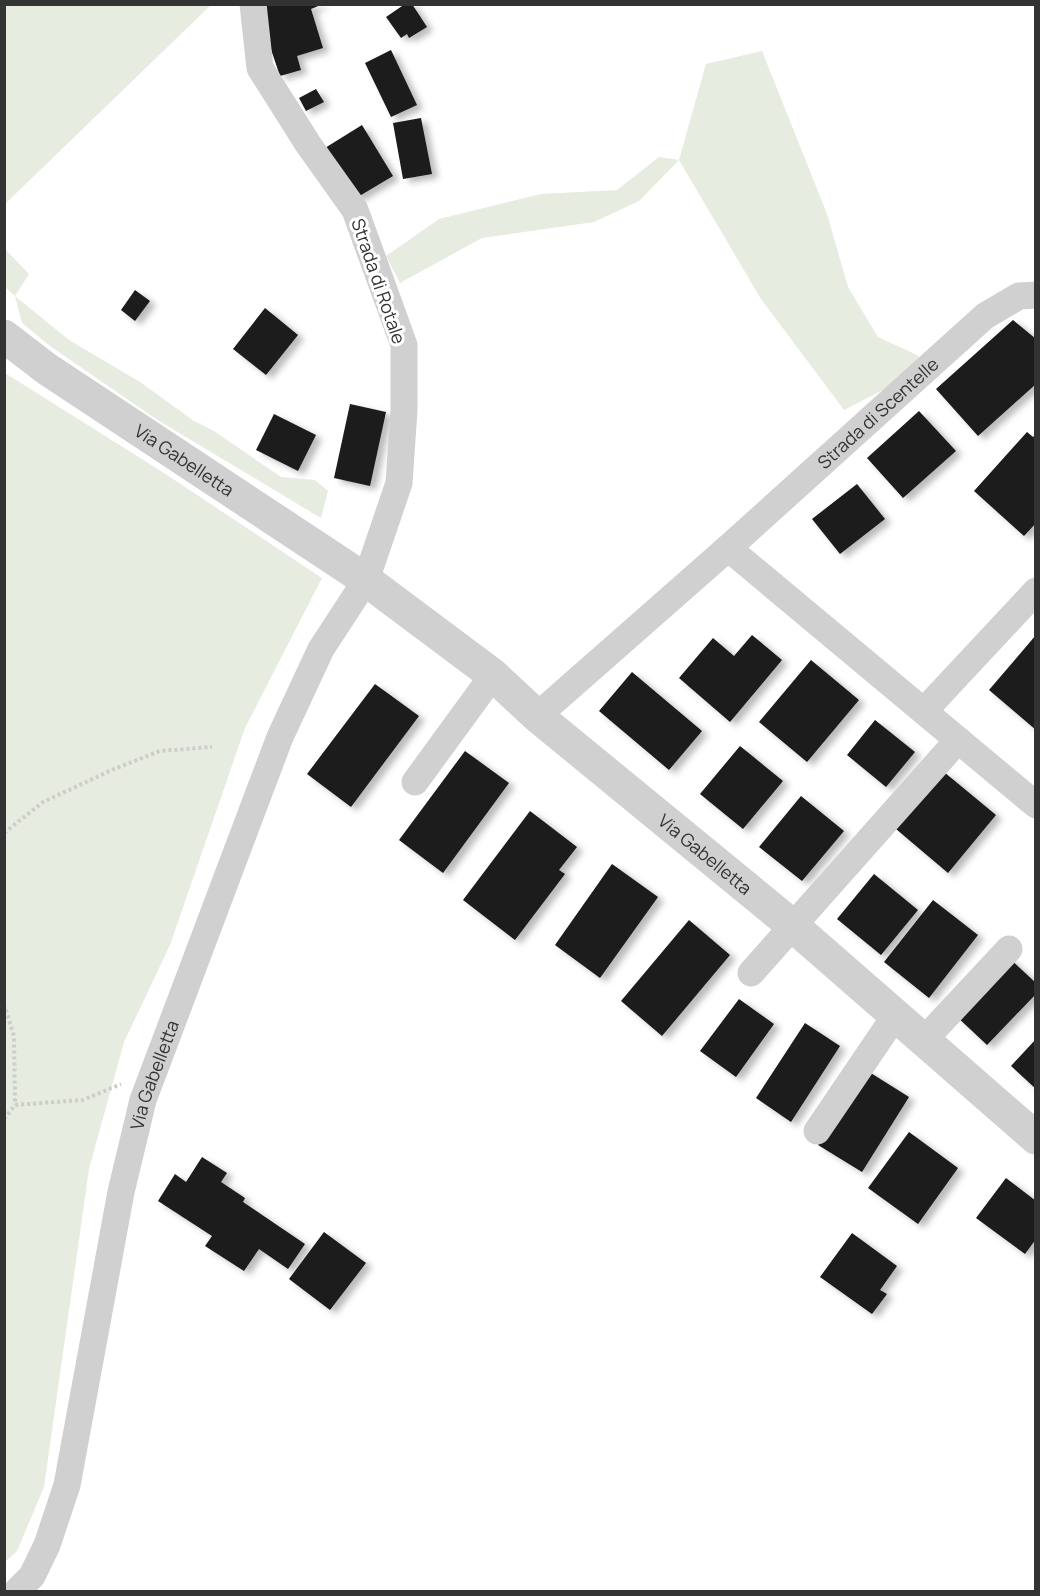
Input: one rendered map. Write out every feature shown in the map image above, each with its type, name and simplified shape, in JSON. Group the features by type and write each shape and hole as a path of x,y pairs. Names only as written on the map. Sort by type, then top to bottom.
{"street":[{"name":"Strada di Rotale","path":"253,4 260,68 308,144 355,210 404,345 404,410 399,483 366,580"},
{"name":"Strada di Scentelle","path":"537,716 986,316 1019,296 1035,295"},
{"name":"Via Gabelletta","path":"4,336 47,369 366,580 493,675 537,716 793,926 1035,1138"},
{"path":"728,548 1035,805"},
{"name":"Via Gabelletta","path":"16,1592 32,1576 47,1545 67,1485 121,1192 143,1100 280,737 321,649 366,580"},
{"path":"924,711 1035,591"},
{"path":"415,782 493,675"},
{"path":"751,973 958,740"},
{"path":"924,1040 1009,949"},
{"path":"817,1131 896,1016"}],"path":[{"path":"4,833 43,802 114,769 160,751 212,747"},
{"path":"4,1004 14,1036 15,1106 4,1119"},
{"path":"15,1106 83,1100 154,1070"}],"shaded area":[{"path":"5,4 211,4 211,5 5,204"},
{"path":"762,51 827,214 848,287 878,337 919,356 904,379 844,410 761,299 679,160 706,64"},
{"path":"659,157 679,160 639,201 594,222 482,238 400,283 386,256 439,219 541,194 617,190"},
{"path":"4,248 29,274 15,296 5,287"},
{"path":"15,296 69,340 140,382 194,421 214,431 281,477 315,480 328,491 321,518 156,419 50,346 22,323"},
{"path":"5,373 164,473 322,578 245,728 170,945 124,1042 89,1169 44,1487 17,1551 5,1562"}],"building":[{"path":"263,4 323,4 311,9 323,48 297,56 301,70 280,76 261,20"},
{"path":"405,4 412,4 427,27 409,38 407,34 401,38 386,17"},
{"path":"391,50 417,105 391,117 365,63"},
{"path":"316,89 324,102 306,111 299,98"},
{"path":"421,118 432,174 403,179 393,123"},
{"path":"362,125 393,176 356,198 325,148"},
{"path":"135,290 150,301 135,321 121,310"},
{"path":"265,308 298,335 266,375 233,349"},
{"path":"1013,320 1036,339 1036,384 978,436 936,389"},
{"path":"350,404 386,412 370,486 334,478"},
{"path":"919,411 956,451 903,498 867,458"},
{"path":"274,414 316,435 298,471 256,450"},
{"path":"1027,432 1033,437 1036,434 1036,523 1024,536 974,491"},
{"path":"857,484 885,519 840,554 812,519"},
{"path":"752,635 782,660 730,722 679,678 713,638 734,656"},
{"path":"1036,635 1036,730 989,690"},
{"path":"811,660 859,700 807,762 759,722"},
{"path":"632,672 702,731 669,770 599,711"},
{"path":"375,684 419,716 351,807 307,774"},
{"path":"875,720 915,752 886,787 847,755"},
{"path":"740,746 783,781 743,829 700,794"},
{"path":"465,751 509,783 443,873 399,840"},
{"path":"944,772 996,815 948,873 896,829"},
{"path":"801,796 844,831 802,881 759,847"},
{"path":"530,811 577,847 559,870 565,874 515,940 463,900"},
{"path":"612,864 658,897 600,978 555,945"},
{"path":"874,874 918,910 881,955 837,919"},
{"path":"933,900 978,935 929,998 884,962"},
{"path":"689,920 730,955 662,1036 621,1001"},
{"path":"1008,957 1036,983 1036,994 987,1045 954,1014"},
{"path":"739,999 774,1024 736,1077 700,1051"},
{"path":"805,1023 840,1046 791,1122 756,1098"},
{"path":"1036,1039 1036,1089 1011,1066"},
{"path":"866,1070 909,1097 862,1172 818,1145"},
{"path":"909,1132 958,1168 918,1224 868,1188"},
{"path":"202,1157 227,1173 221,1182 245,1198 243,1202 305,1244 288,1269 259,1249 244,1271 205,1246 212,1236 158,1201 175,1174 186,1182"},
{"path":"1006,1178 1036,1201 1036,1239 1025,1254 976,1218"},
{"path":"324,1232 366,1263 330,1310 289,1279"},
{"path":"852,1233 897,1266 880,1290 887,1294 872,1314 820,1277"}]}
